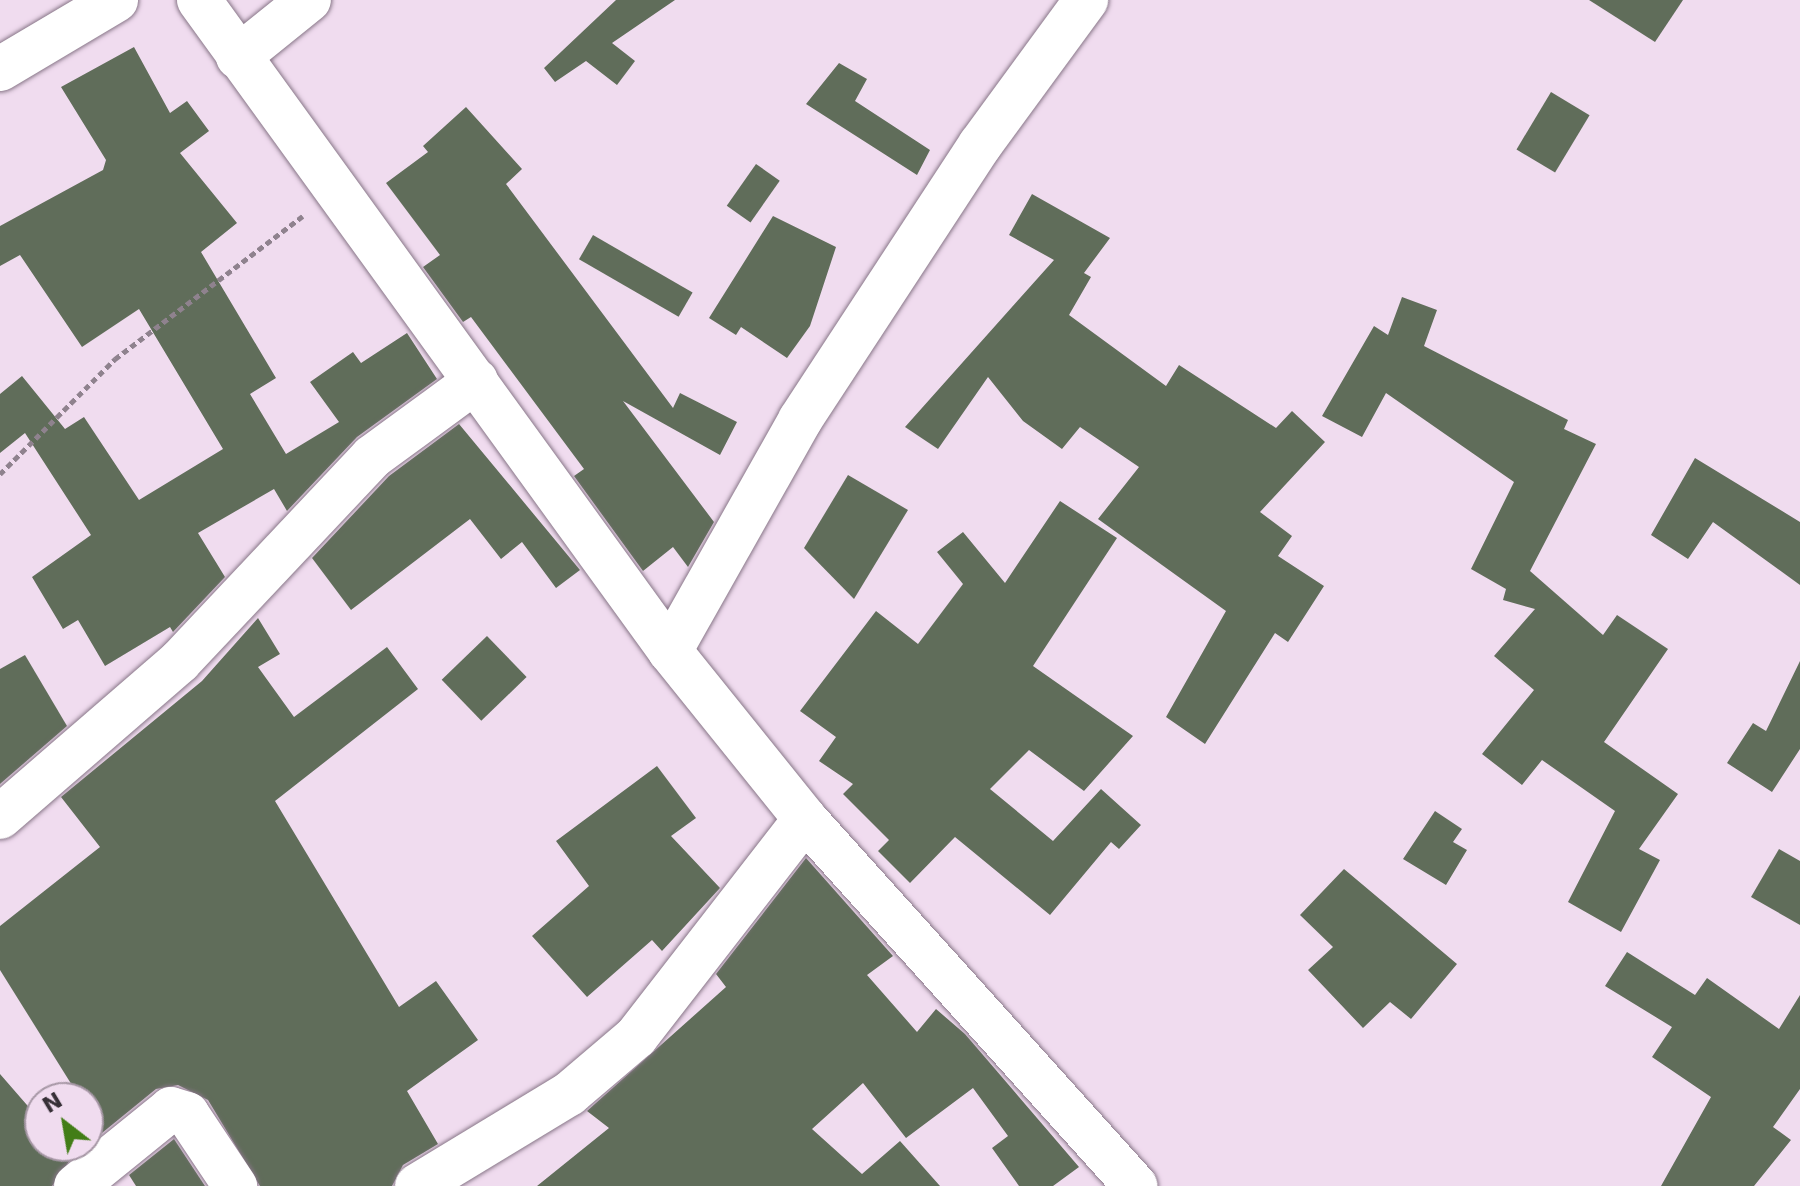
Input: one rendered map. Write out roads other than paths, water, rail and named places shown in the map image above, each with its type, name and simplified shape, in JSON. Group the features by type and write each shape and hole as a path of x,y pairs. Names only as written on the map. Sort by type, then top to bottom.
{"street":[{"path":"0,69 116,0"},
{"path":"199,0 330,190 476,381 670,651 805,819 1135,1186"},
{"path":"238,57 309,0"},
{"path":"670,651 800,420 980,145 1086,0"},
{"path":"0,817 180,661 372,457 476,381"},
{"path":"417,1186 569,1094 636,1037 805,819"},
{"path":"76,1186 171,1109 187,1114 235,1186"}]}
